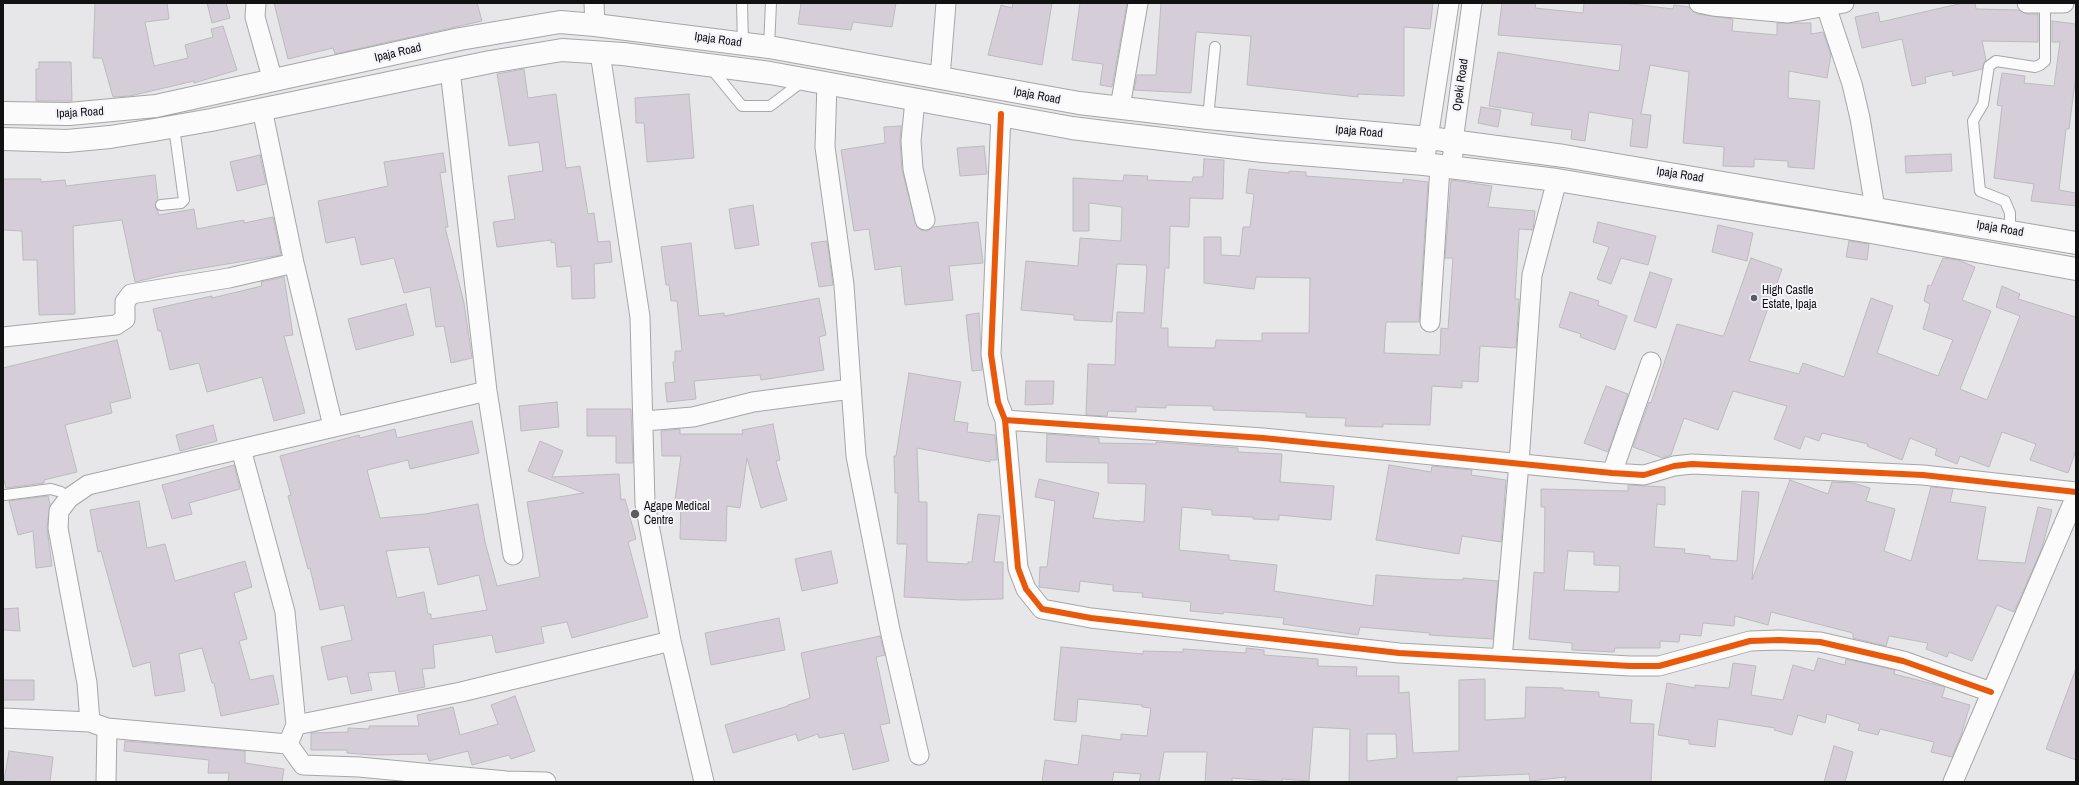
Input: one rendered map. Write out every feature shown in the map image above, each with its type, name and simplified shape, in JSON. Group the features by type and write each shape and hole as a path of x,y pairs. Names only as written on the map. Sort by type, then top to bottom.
{"main road":[{"name":"Ipaja Road","path":"3,113 53,114 156,106 460,39 560,22 769,47 1079,103 1208,118 1429,138 1564,156 2076,243"},
{"name":"Ipaja Road","path":"3,139 67,141 110,137 174,127 450,70 562,50 623,54 805,79 1072,128 1263,151 1438,166 1557,180 1871,232 2076,269"},
{"path":"805,79 810,54"}],"street":[{"path":"256,3 255,17 273,81"},
{"path":"594,3 595,25"},
{"path":"940,78 946,3"},
{"path":"1120,107 1138,3"},
{"name":"Opeki Road","path":"1449,3 1429,138 1438,166 1453,154 1453,141 1472,3"},
{"path":"1699,3 1713,6 1788,13 1832,4 1860,118 1876,208"},
{"path":"2036,3 2064,3"},
{"path":"600,53 638,291 644,421 645,504 671,641 704,782"},
{"path":"450,70 487,391 513,555"},
{"path":"827,83 826,147 844,285 856,456 890,630 919,755"},
{"path":"915,100 911,141 913,170 925,220"},
{"path":"262,109 294,263 333,426"},
{"path":"1001,114 990,354 998,402 1005,420 1018,568 1026,589 1042,609 1091,618 1399,653 1659,666 1750,642 1779,640 1820,642 1903,661 1991,692"},
{"path":"1430,322 1438,166"},
{"path":"1502,659 1519,463 1532,275 1557,180"},
{"path":"3,337 116,325 125,319 125,302 131,294 229,278 294,263"},
{"path":"1612,473 1651,362"},
{"path":"644,421 693,417 753,402 851,389"},
{"path":"106,782 98,725 87,683 58,528 59,512 69,498 88,485 333,426 487,391"},
{"path":"1005,420 1263,438 1612,473 1644,475 1674,466 1700,465 1923,475 2076,492"},
{"path":"241,448 285,612 296,725 288,744 303,774 359,767 506,781 546,782"},
{"path":"1953,782 2076,496"},
{"path":"296,725 461,692 671,641"},
{"path":"3,718 98,725 288,744"}],"lane":[{"path":"742,3 743,44"},
{"path":"769,47 771,3"},
{"path":"2010,231 2010,213 2005,201 1980,191 1973,121 1983,104 1989,66 1996,61 2035,67 2045,61 2036,3"},
{"path":"1208,118 1215,47"},
{"path":"708,66 742,106 770,106 805,79"},
{"path":"161,205 181,203 184,200 174,127"},
{"path":"4,495 51,489 61,492 69,498"}],"building":[{"path":"95,3 167,3 169,19 145,22 154,66 188,58 185,45 213,37 211,29 223,26 237,70 194,83 194,81 130,96 113,97 102,58 93,58"},
{"path":"207,3 226,3 230,18 212,23"},
{"path":"274,3 477,3 482,21 335,54 333,48 288,59"},
{"path":"801,3 896,3 892,27 853,22 851,30 798,24"},
{"path":"1013,3 1052,3 1042,65 988,55 1001,5 1012,8"},
{"path":"1080,3 1127,3 1112,87 1100,85 1103,64 1072,60"},
{"path":"1161,3 1433,3 1430,29 1404,27 1404,96 1358,94 1358,97 1247,85 1251,36 1196,32 1191,93 1134,90 1137,75 1156,75"},
{"path":"1502,3 1536,3 1535,8 1583,13 1584,3 1624,3 1673,9 1674,5 1689,7 1697,14 1733,19 1732,31 1777,35 1777,23 1811,23 1811,34 1823,32 1831,55 1827,78 1789,71 1788,98 1820,101 1814,169 1788,167 1788,161 1754,159 1754,167 1723,166 1724,147 1683,143 1689,72 1650,65 1641,114 1651,115 1647,148 1630,146 1633,119 1589,112 1585,141 1571,139 1572,130 1531,125 1533,113 1489,106 1498,52 1619,71 1622,45 1498,35"},
{"path":"1963,3 1975,3 1976,9 2019,10 2027,14 2038,14 2038,42 1982,41 1986,60 1982,69 1953,76 1952,71 1925,77 1926,83 1912,86 1902,39 1862,48 1855,17 1878,12 1880,22"},
{"path":"2052,21 2076,24 2076,74 2069,129 2066,129 2059,190 2076,193 2076,206 2031,201 2034,184 1994,178 2002,106 1997,105 2002,73 2025,76 2024,83 2054,86 2060,42 2052,42"},
{"path":"39,62 71,62 72,101 36,101 36,69 39,69"},
{"path":"524,69 528,98 556,94 566,168 580,166 588,214 594,213 598,242 610,241 612,262 594,264 595,298 572,299 571,266 557,267 555,242 551,243 551,240 497,247 493,222 515,219 508,176 543,171 539,142 509,146 497,74"},
{"path":"689,94 694,158 647,162 644,123 636,123 635,98"},
{"path":"1481,107 1501,110 1498,127 1478,123"},
{"path":"901,126 900,142 902,170 917,227 921,230 927,231 933,227 978,222 983,263 949,266 953,300 905,305 901,266 875,270 869,229 854,231 841,150 885,143 884,127"},
{"path":"984,146 987,174 960,176 957,148"},
{"path":"443,153 446,172 440,173 448,227 445,227 464,303 472,358 451,363 444,326 436,327 430,287 404,293 394,258 361,265 355,237 326,243 318,201 388,186 384,162"},
{"path":"1951,154 1952,171 1906,173 1905,156"},
{"path":"260,155 266,184 237,191 230,162"},
{"path":"1204,159 1224,160 1223,199 1190,198 1189,227 1170,226 1169,268 1165,268 1161,328 1168,328 1168,347 1215,348 1216,340 1262,341 1262,333 1309,333 1310,278 1256,277 1254,289 1204,283 1204,237 1221,237 1221,255 1240,256 1243,227 1250,227 1254,194 1246,193 1249,169 1289,173 1289,171 1306,172 1306,176 1403,183 1403,179 1428,182 1419,322 1386,322 1384,353 1440,355 1441,328 1448,329 1453,258 1445,258 1451,180 1492,186 1488,207 1535,211 1533,230 1519,229 1515,299 1519,299 1516,348 1480,346 1478,382 1462,381 1462,388 1432,386 1430,425 1383,424 1383,427 1345,426 1346,418 1306,417 1306,413 1213,410 1213,406 1166,405 1166,408 1136,407 1136,412 1108,411 1107,416 1086,415 1088,364 1115,365 1117,312 1144,313 1146,265 1117,264 1112,322 1074,320 1074,315 1021,310 1026,261 1078,266 1080,238 1121,241 1122,207 1089,203 1089,231 1073,231 1073,178 1123,181 1124,175 1148,176 1147,180 1192,182 1193,177 1203,177"},
{"path":"155,175 158,199 155,205 159,215 194,209 197,229 244,220 244,223 273,217 281,255 173,273 135,282 122,220 73,226 75,314 39,315 37,260 23,260 22,231 3,230 3,179 41,179 41,182 65,180 66,186"},
{"path":"753,205 759,245 735,249 729,209"},
{"path":"1598,222 1656,236 1648,265 1621,258 1611,284 1597,279 1609,247 1593,242"},
{"path":"1718,225 1753,233 1747,261 1712,252"},
{"path":"827,241 833,285 819,287 811,243"},
{"path":"1849,241 1869,244 1867,260 1846,257"},
{"path":"691,243 699,316 724,313 724,316 819,298 826,335 819,337 824,370 761,380 760,375 694,381 696,399 667,402 665,383 675,382 673,362 675,361 675,351 682,351 677,301 671,301 669,285 666,285 661,247"},
{"path":"1751,258 1782,269 1749,361 1799,374 1803,363 1844,377 1871,298 1893,306 1877,353 1938,376 1953,340 1923,329 1930,304 1924,301 1928,285 1931,286 1943,258 1958,260 1975,267 1962,300 1991,311 1960,389 1987,400 2020,316 1996,307 2002,286 2020,294 2018,299 2076,317 2076,450 2068,473 2030,460 2036,444 2002,432 1989,467 1960,456 1957,464 1935,455 1937,449 1910,438 1902,460 1867,446 1868,444 1822,433 1819,441 1805,436 1800,449 1774,439 1787,406 1733,391 1718,430 1684,418 1671,455 1663,458 1633,447 1649,402 1651,403 1677,324 1722,336 1724,335"},
{"path":"1650,272 1672,279 1656,328 1634,321"},
{"path":"284,277 293,335 284,336 305,413 274,421 262,377 207,392 199,363 170,370 161,331 158,331 153,309 212,296 212,298 262,286 261,282"},
{"path":"1570,292 1599,301 1598,305 1627,316 1615,350 1580,337 1581,334 1559,327"},
{"path":"406,304 414,335 356,350 348,319"},
{"path":"979,313 982,370 972,371 966,315"},
{"path":"117,340 131,398 110,403 112,413 65,425 77,472 44,480 44,483 6,488 3,477 3,368"},
{"path":"909,373 961,382 954,421 968,423 967,432 995,435 997,460 990,460 990,462 917,448 919,502 927,502 927,562 968,564 968,562 972,562 978,514 1000,516 994,562 1003,562 1003,599 962,600 904,597 907,544 897,544 898,493 895,493 894,456 896,456"},
{"path":"1026,381 1054,381 1053,404 1025,405"},
{"path":"1606,386 1628,394 1608,452 1584,443"},
{"path":"557,402 559,427 521,431 519,406"},
{"path":"587,409 631,409 633,463 616,463 616,436 587,436"},
{"path":"472,421 479,453 410,469 408,460 367,470 380,518 425,514 478,504 485,542 497,586 540,577 527,502 584,493 528,471 540,441 563,451 552,477 619,474 621,500 625,499 636,539 628,542 648,617 572,638 567,622 541,627 544,643 496,653 492,635 433,645 435,668 422,669 425,687 399,692 395,671 368,673 372,690 351,694 347,676 328,680 321,647 352,640 344,605 320,610 310,568 308,569 288,496 291,495 280,456 359,435 360,438 395,429 397,438","holes":["429,547 438,585 479,575 487,610 431,619 431,614 428,614 424,592 397,598 386,551"]},
{"path":"773,424 780,460 776,461 787,500 761,508 747,458 740,508 727,506 726,541 680,539 681,501 675,500 681,456 662,456 661,431 680,429 680,434 743,434 742,430"},
{"path":"213,425 217,441 180,451 176,435"},
{"path":"1047,434 1099,438 1099,443 1156,444 1156,442 1238,448 1238,452 1282,454 1280,482 1334,486 1331,520 1279,515 1279,520 1253,519 1253,517 1212,515 1212,510 1182,507 1179,550 1229,555 1229,560 1277,565 1274,591 1373,606 1376,575 1433,579 1463,580 1463,578 1498,581 1493,639 1429,635 1430,633 1360,627 1358,635 1283,624 1284,618 1224,612 1223,614 1190,611 1191,602 1142,597 1143,593 1113,591 1113,585 1080,581 1079,592 1039,587 1040,567 1047,567 1055,501 1035,497 1039,479 1099,493 1093,518 1120,521 1144,522 1146,484 1108,483 1108,463 1046,462"},
{"path":"234,465 240,489 189,503 192,514 172,519 162,485"},
{"path":"1389,465 1431,472 1432,466 1472,470 1471,475 1506,480 1501,542 1462,536 1459,554 1376,540"},
{"path":"1790,480 1828,494 1832,482 1853,483 1870,488 1866,501 1895,509 1884,551 1911,561 1931,487 1953,489 1950,502 1986,507 1977,560 2025,563 2038,507 2052,510 2042,548 2014,612 1997,605 1972,661 1949,652 1947,657 1926,649 1928,643 1889,636 1886,646 1853,638 1853,633 1771,612 1768,625 1735,616 1734,626 1703,623 1701,636 1680,634 1679,642 1660,641 1660,648 1615,648 1614,652 1572,650 1572,643 1529,639 1534,572 1544,573 1545,507 1541,507 1541,489 1628,491 1628,485 1665,487 1665,505 1657,504 1654,547 1685,549 1684,553 1710,556 1710,559 1737,561 1742,491 1759,492 1752,580","holes":["1568,551 1594,552 1594,565 1620,566 1619,592 1564,590"]},
{"path":"48,496 50,504 47,528 52,566 36,568 33,531 18,535 9,501"},
{"path":"139,501 147,548 165,544 175,581 245,561 252,587 234,593 247,639 239,641 250,680 273,675 279,704 221,716 214,683 212,683 202,648 179,654 185,691 155,696 150,662 133,667 101,551 98,552 90,510"},
{"path":"831,551 838,583 802,591 795,559"},
{"path":"18,608 20,631 3,630 3,609"},
{"path":"779,618 785,650 711,665 705,633"},
{"path":"880,636 885,655 876,657 890,723 880,725 889,761 853,770 844,733 819,738 818,734 798,741 796,734 733,753 725,725 810,698 801,653"},
{"path":"1061,647 1143,654 1143,651 1183,652 1183,649 1246,653 1246,648 1264,650 1264,655 1318,659 1318,666 1357,667 1356,676 1399,676 1399,693 1409,692 1413,753 1459,751 1459,680 1485,679 1485,720 1525,718 1526,687 1563,688 1563,690 1599,692 1599,697 1632,700 1630,723 1654,724 1651,782 1564,782 1566,777 1530,781 1529,774 1457,777 1457,782 1349,782 1350,729 1313,727 1309,781 1282,779 1282,782 1232,778 1232,782 1205,782 1207,752 1164,752 1159,782 1139,782 1141,774 1114,772 1112,782 1042,782 1045,760 1078,765 1082,735 1121,740 1121,734 1147,736 1151,708 1142,707 1142,705 1078,699 1076,722 1054,720","holes":["1367,734 1396,734 1397,758 1367,761"]},
{"path":"1818,658 1845,665 1846,659 1895,670 1894,674 1945,687 1942,697 1970,705 1961,735 1952,757 1931,752 1934,742 1880,729 1878,735 1858,730 1860,724 1827,714 1825,723 1798,715 1792,735 1774,730 1775,728 1718,719 1715,747 1689,744 1689,740 1658,735 1667,683 1695,688 1695,685 1729,688 1733,663 1756,666 1751,695 1783,700 1793,665 1814,671"},
{"path":"2076,671 2076,760 2046,749"},
{"path":"3,680 34,680 34,700 3,700"},
{"path":"515,696 535,751 511,759 509,755 472,765 468,751 429,761 427,754 373,755 347,753 347,750 311,750 311,733 348,732 348,728 369,729 369,726 419,726 417,715 453,707 460,735 498,724 491,705"},
{"path":"125,741 245,751 245,763 284,769 282,782 228,782 229,773 208,773 209,760 124,751"},
{"path":"1834,746 1853,752 1845,782 1824,782"},
{"path":"9,751 53,757 50,782 4,781"}],"cycle path":[{"path":"1001,114 991,354 998,402 1005,420 1018,568 1026,589 1042,609 1091,618 1399,653 1630,666 1659,666 1750,641 1779,640 1820,642 1903,661 1991,692"},
{"path":"1005,420 1263,438 1612,473 1644,475 1674,466 1692,464 1923,475 2076,492"}],"place":[{"name":"High Castle Estate, Ipaja","path":"1754,298"},
{"name":"Agape Medical Centre","path":"635,514"}]}
